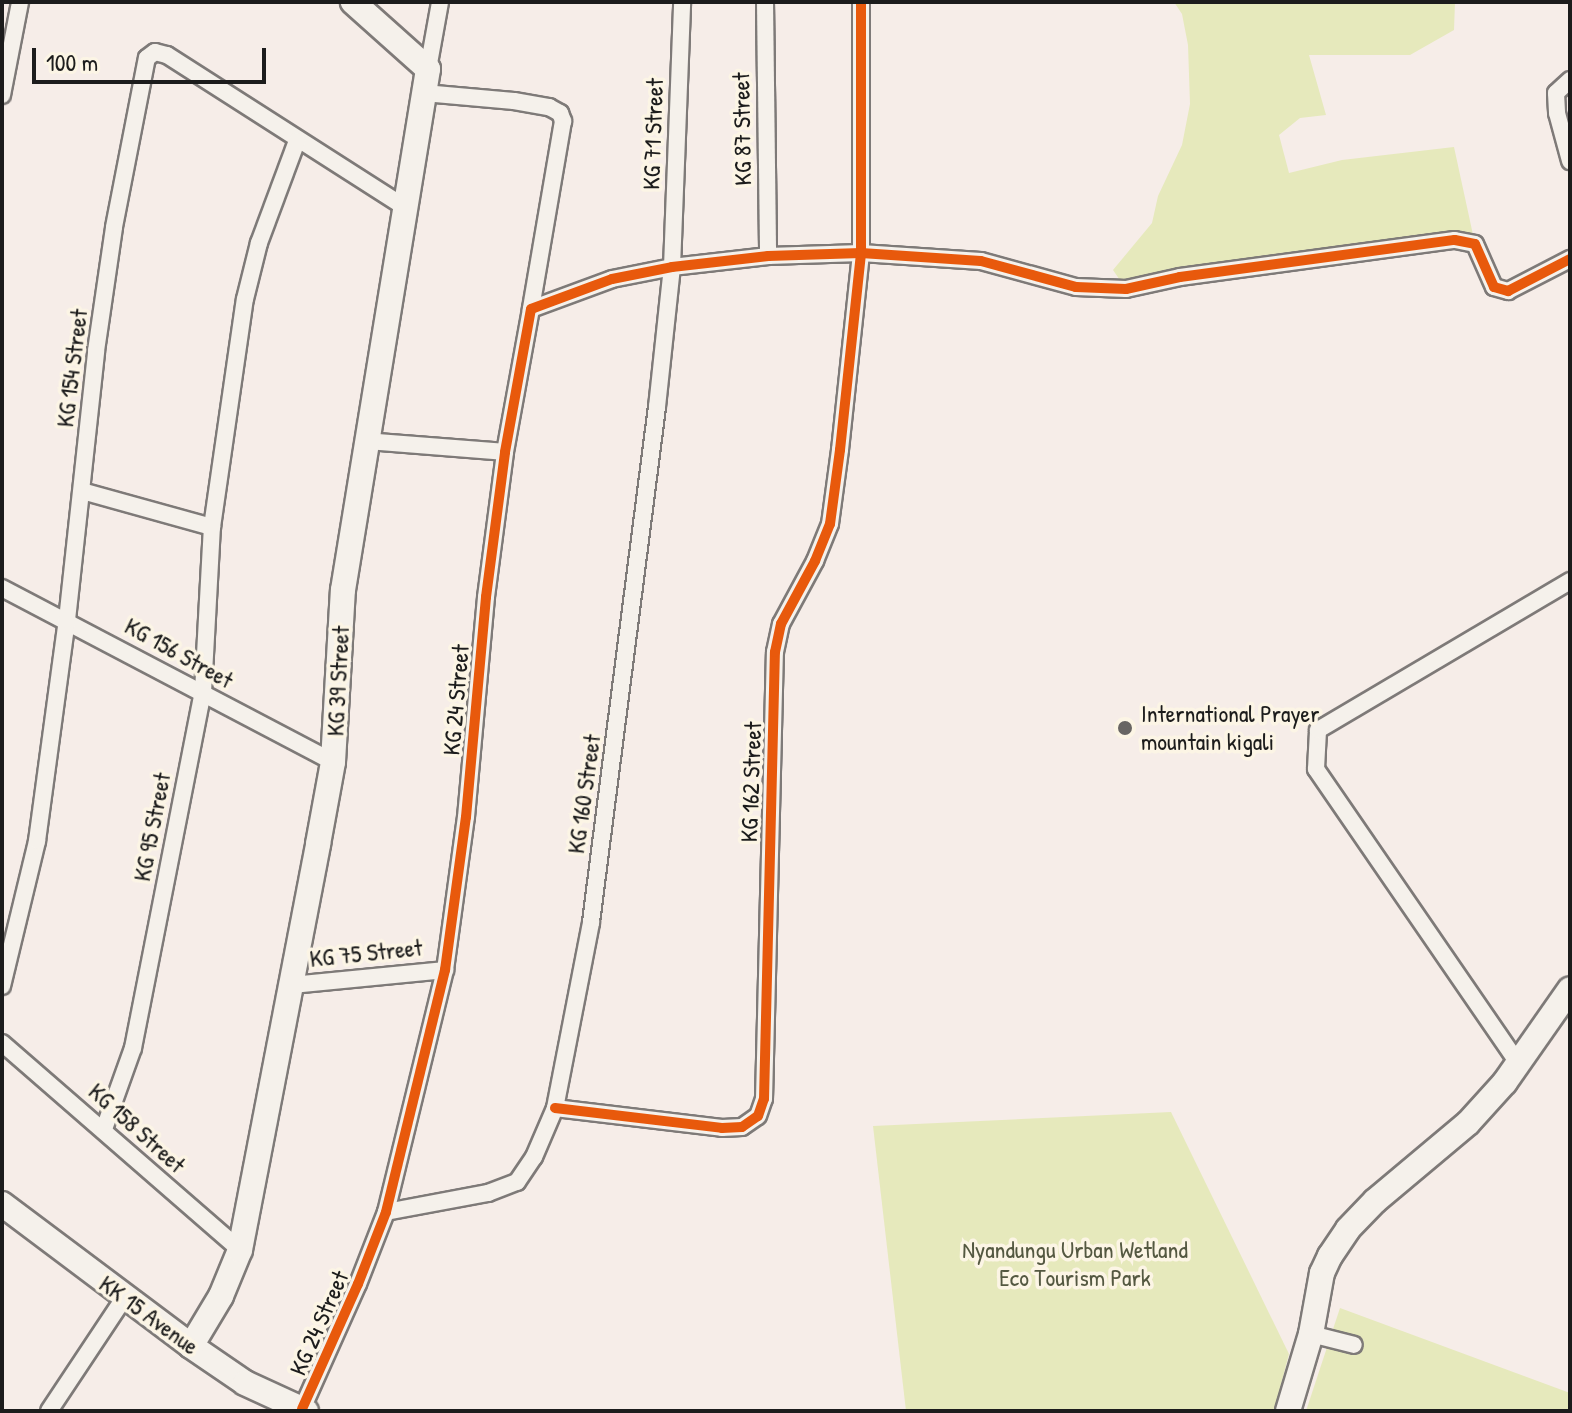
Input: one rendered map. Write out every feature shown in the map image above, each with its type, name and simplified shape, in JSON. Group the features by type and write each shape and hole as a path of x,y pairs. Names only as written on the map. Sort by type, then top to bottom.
{"street":[{"path":"2,95 20,2"},
{"path":"353,2 428,69"},
{"name":"KG 39 Street","path":"191,1346 221,1296 240,1250 292,985 333,762 343,590 440,2"},
{"name":"KG 71 Street","path":"672,267 682,2"},
{"name":"KG 87 Street","path":"765,2 768,256"},
{"path":"861,2 861,253"},
{"name":"KG 154 Street","path":"2,986 22,917 37,841 114,227 147,58 155,52 167,55 297,141 405,207"},
{"path":"1570,80 1556,93 1557,113 1570,161"},
{"name":"KG 24 Street","path":"304,1410 386,1212 445,970 466,817 479,657 505,452 563,121 560,113 549,107 424,93"},
{"name":"KG 95 Street","path":"104,1129 133,1048 203,692 212,527 245,299 263,232 297,141"},
{"path":"531,309 612,279 672,267 768,256 861,253 981,261 1076,287 1126,289 1180,277 1435,240 1475,244 1494,287 1500,291 1508,291 1570,259"},
{"name":"KG 162 Street","path":"555,1108 722,1128 742,1127 758,1116 764,1099 775,652 781,624 815,561 830,524 861,253"},
{"name":"KG 160 Street","path":"386,1212 488,1193 517,1182 534,1157 555,1108 591,922 672,267"},
{"path":"366,441 505,452"},
{"path":"82,491 212,527"},
{"path":"1518,1063 1316,769 1318,730 1570,581"},
{"name":"KG 156 Street","path":"2,588 333,762"},
{"name":"KG 75 Street","path":"292,985 445,970"},
{"path":"1288,1411 1311,1334 1322,1273 1348,1229 1468,1123 1518,1063 1570,989"},
{"name":"KG 158 Street","path":"2,1043 240,1250"},
{"name":"KK 15 Avenue","path":"2,1204 124,1298 245,1383 304,1410"},
{"path":"49,1411 124,1298"},
{"path":"1311,1334 1354,1345"}],"green space":[{"path":"1174,2 1455,2 1454,30 1410,55 1309,55 1326,115 1300,118 1279,135 1289,173 1342,160 1454,147 1475,244 1126,289 1113,270 1152,223 1158,196 1182,145 1190,104 1188,45 1182,14"},
{"name":"Nyandungu Urban Wetland Eco Tourism Park","path":"1171,1112 1289,1354 1274,1411 906,1411 873,1126"},
{"path":"1340,1308 1570,1393 1570,1411 1306,1411"}],"cycle path":[{"path":"555,1108 722,1128 742,1127 758,1116 764,1099 775,652 781,624 815,561 830,524 840,450 861,253 861,2"},
{"path":"302,1409 358,1284 386,1212 445,970 466,817 486,597 505,452 531,309 612,279 672,267 768,256 861,253 981,261 1076,287 1126,289 1180,277 1455,240 1475,244 1494,287 1508,291 1570,259"}],"place":[{"name":"International Prayer mountain kigali","path":"1125,728"}]}
